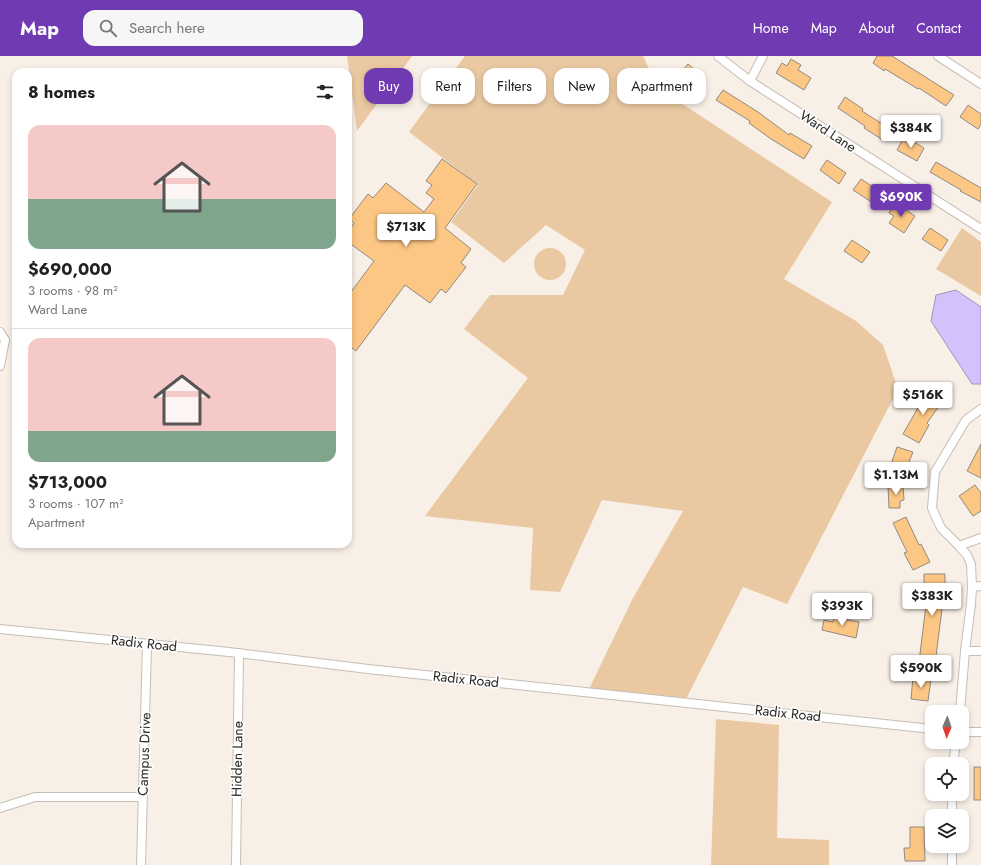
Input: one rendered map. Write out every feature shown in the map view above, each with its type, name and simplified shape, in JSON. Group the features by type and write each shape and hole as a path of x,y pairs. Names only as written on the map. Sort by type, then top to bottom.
{"street":[{"name":"Ward Lane","path":"718,56 750,81 981,229"},
{"path":"750,81 763,56"},
{"path":"938,56 981,84"},
{"path":"0,332 5,340 0,366"},
{"path":"961,705 965,651 972,604 971,564 967,555 941,528 932,508 935,472 966,420 981,409"},
{"path":"959,546 981,538"},
{"path":"972,587 981,586"},
{"name":"Radix Road","path":"0,629 925,728"},
{"name":"Campus Drive","path":"142,865 142,797 147,644"},
{"path":"965,651 981,651"},
{"name":"Hidden Lane","path":"236,865 239,654"},
{"path":"969,732 981,732"},
{"path":"0,808 34,797 142,797"},
{"path":"952,853 952,865"}],"shaded area":[{"path":"347,56 412,56 403,68 364,68 364,104 377,104 357,131 352,94 352,68 349,68"},
{"path":"465,56 643,56 649,68 617,68 617,104 682,104 832,202 784,279 856,321 883,345 898,389 787,604 743,587 686,699 589,689 633,598 683,511 602,500 560,592 530,590 533,528 425,516 528,378 464,329 490,295 563,295 585,250 546,225 504,263 451,222 478,185 409,132 430,104 475,104 475,68 456,68"},
{"path":"962,228 981,242 981,296 936,269"},
{"path":"547,248 553,248 562,252 566,264 562,276 553,280 547,280 538,276 534,267 534,261 538,252"},
{"path":"956,290 981,307 981,384 972,384 931,321 936,295"},
{"path":"716,719 779,725 777,838 829,840 829,865 711,865"}],"building":[{"path":"877,56 892,56 954,95 946,106 919,88 918,89 885,69 884,71 873,63"},
{"path":"791,59 801,65 798,70 811,78 804,90 776,73 782,63 787,66"},
{"path":"688,64 693,68 684,68"},
{"path":"723,90 758,112 789,135 790,133 812,146 804,159 771,139 749,123 750,121 716,100"},
{"path":"845,97 863,109 862,111 890,129 883,140 864,128 865,126 838,108"},
{"path":"968,105 981,114 981,124 978,129 960,117"},
{"path":"903,139 907,142 909,139 924,148 917,161 897,150"},
{"path":"442,159 477,184 445,228 471,249 461,263 466,267 446,293 441,289 430,303 405,285 356,351 352,348 352,291 374,261 352,245 352,226 354,223 352,221 352,215 368,194 373,198 386,183 424,212 434,199 426,193 432,185 426,181"},
{"path":"827,160 846,173 839,184 820,170"},
{"path":"936,162 981,188 981,202 930,172"},
{"path":"861,179 881,192 873,203 853,190"},
{"path":"895,203 915,216 904,233 889,223 894,216 889,213"},
{"path":"930,228 948,240 941,251 922,239"},
{"path":"852,240 870,252 862,263 844,251"},
{"path":"930,388 944,399 927,423 929,425 919,443 903,434 919,406 917,405"},
{"path":"981,444 981,478 967,471"},
{"path":"897,447 913,452 907,467 903,467 901,474 889,470"},
{"path":"903,485 904,500 900,501 900,508 889,508 888,486"},
{"path":"975,485 981,493 981,511 973,516 959,496"},
{"path":"906,517 919,545 921,544 930,562 913,570 904,553 907,552 893,523"},
{"path":"924,574 945,574 945,587 942,587 942,609 935,664 919,662 927,597 924,597"},
{"path":"834,617 859,622 856,638 822,630 824,620 833,622"},
{"path":"913,677 931,679 928,701 911,699"},
{"path":"974,767 981,767 981,800 974,800"},
{"path":"910,827 924,827 925,861 905,861 904,848 910,848"}]}
